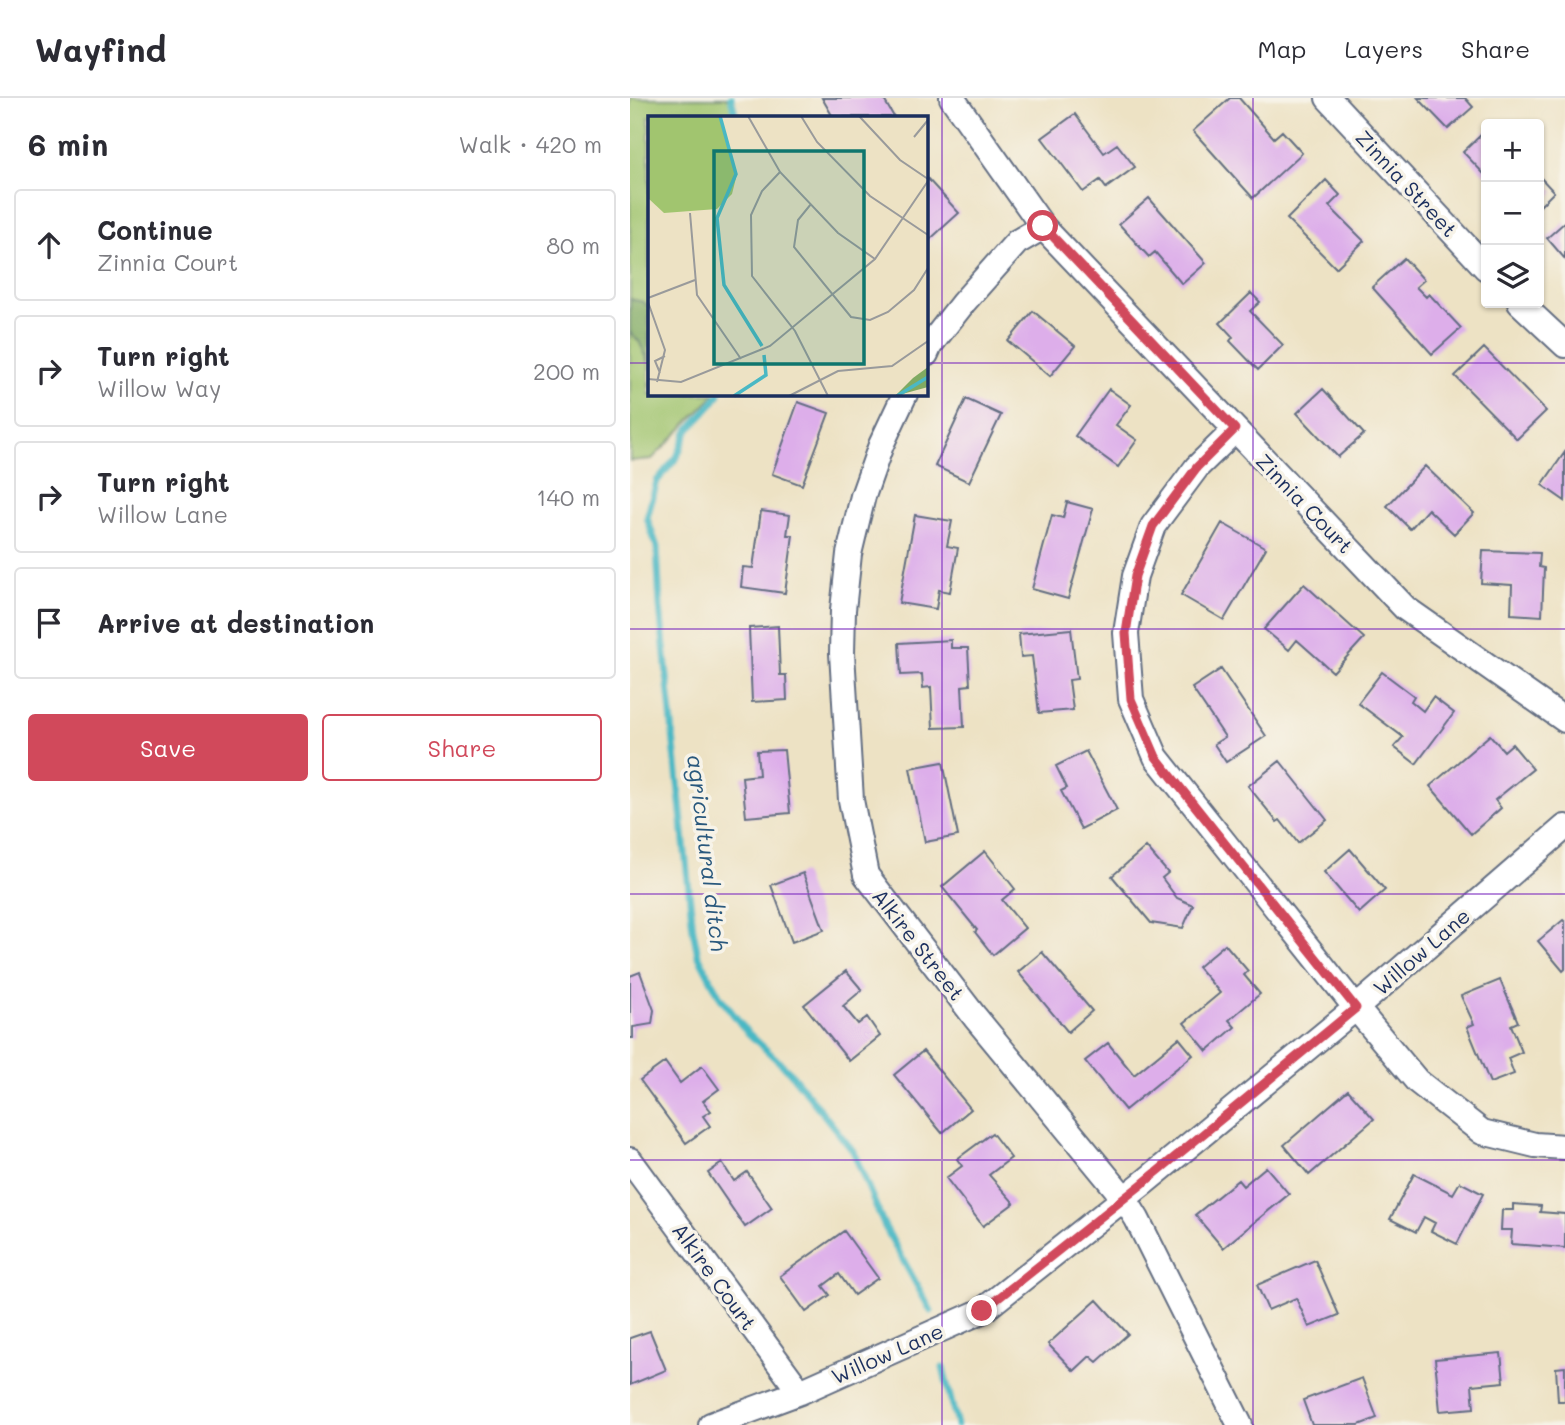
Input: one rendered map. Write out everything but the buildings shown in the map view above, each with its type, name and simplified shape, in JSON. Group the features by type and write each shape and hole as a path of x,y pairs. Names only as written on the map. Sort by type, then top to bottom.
{"street":[{"path":"928,350 963,303 1017,242 1043,226 952,98"},
{"name":"Zinnia Street","path":"1328,98 1481,263"},
{"name":"Zinnia Court","path":"1043,226 1405,608 1565,720"},
{"path":"1525,308 1565,345"},
{"name":"Alkire Street","path":"904,396 881,445 863,496 849,554 843,610 842,653 851,800 866,875 975,1017 1124,1198 1240,1425"},
{"path":"1235,429 1197,467 1153,526 1135,576 1126,633 1131,699 1156,757 1417,1081 1482,1132 1535,1145 1565,1147"},
{"name":"Willow Lane","path":"711,1425 800,1392 982,1311 1356,1008 1565,827"},
{"name":"Alkire Court","path":"630,1160 800,1392"}],"green space":[{"path":"630,98 731,98 736,116 648,116 648,396 714,396 652,459 630,461"},
{"path":"630,299 648,306 648,361 639,341 630,332"}],"waterway":[{"name":"agricultural ditch","path":"731,98 736,116"},
{"name":"agricultural ditch","path":"718,396 687,432 677,457 657,481 647,518 657,547 660,607 693,930 698,955 720,997 747,1032 789,1071 853,1151 884,1225 931,1311"},
{"name":"agricultural ditch","path":"943,1368 957,1425"}],"route":[{"path":"982,1311 1141,1185 1356,1008 1156,757 1131,699 1126,633 1135,576 1153,526 1197,467 1235,429 1043,226"}]}
